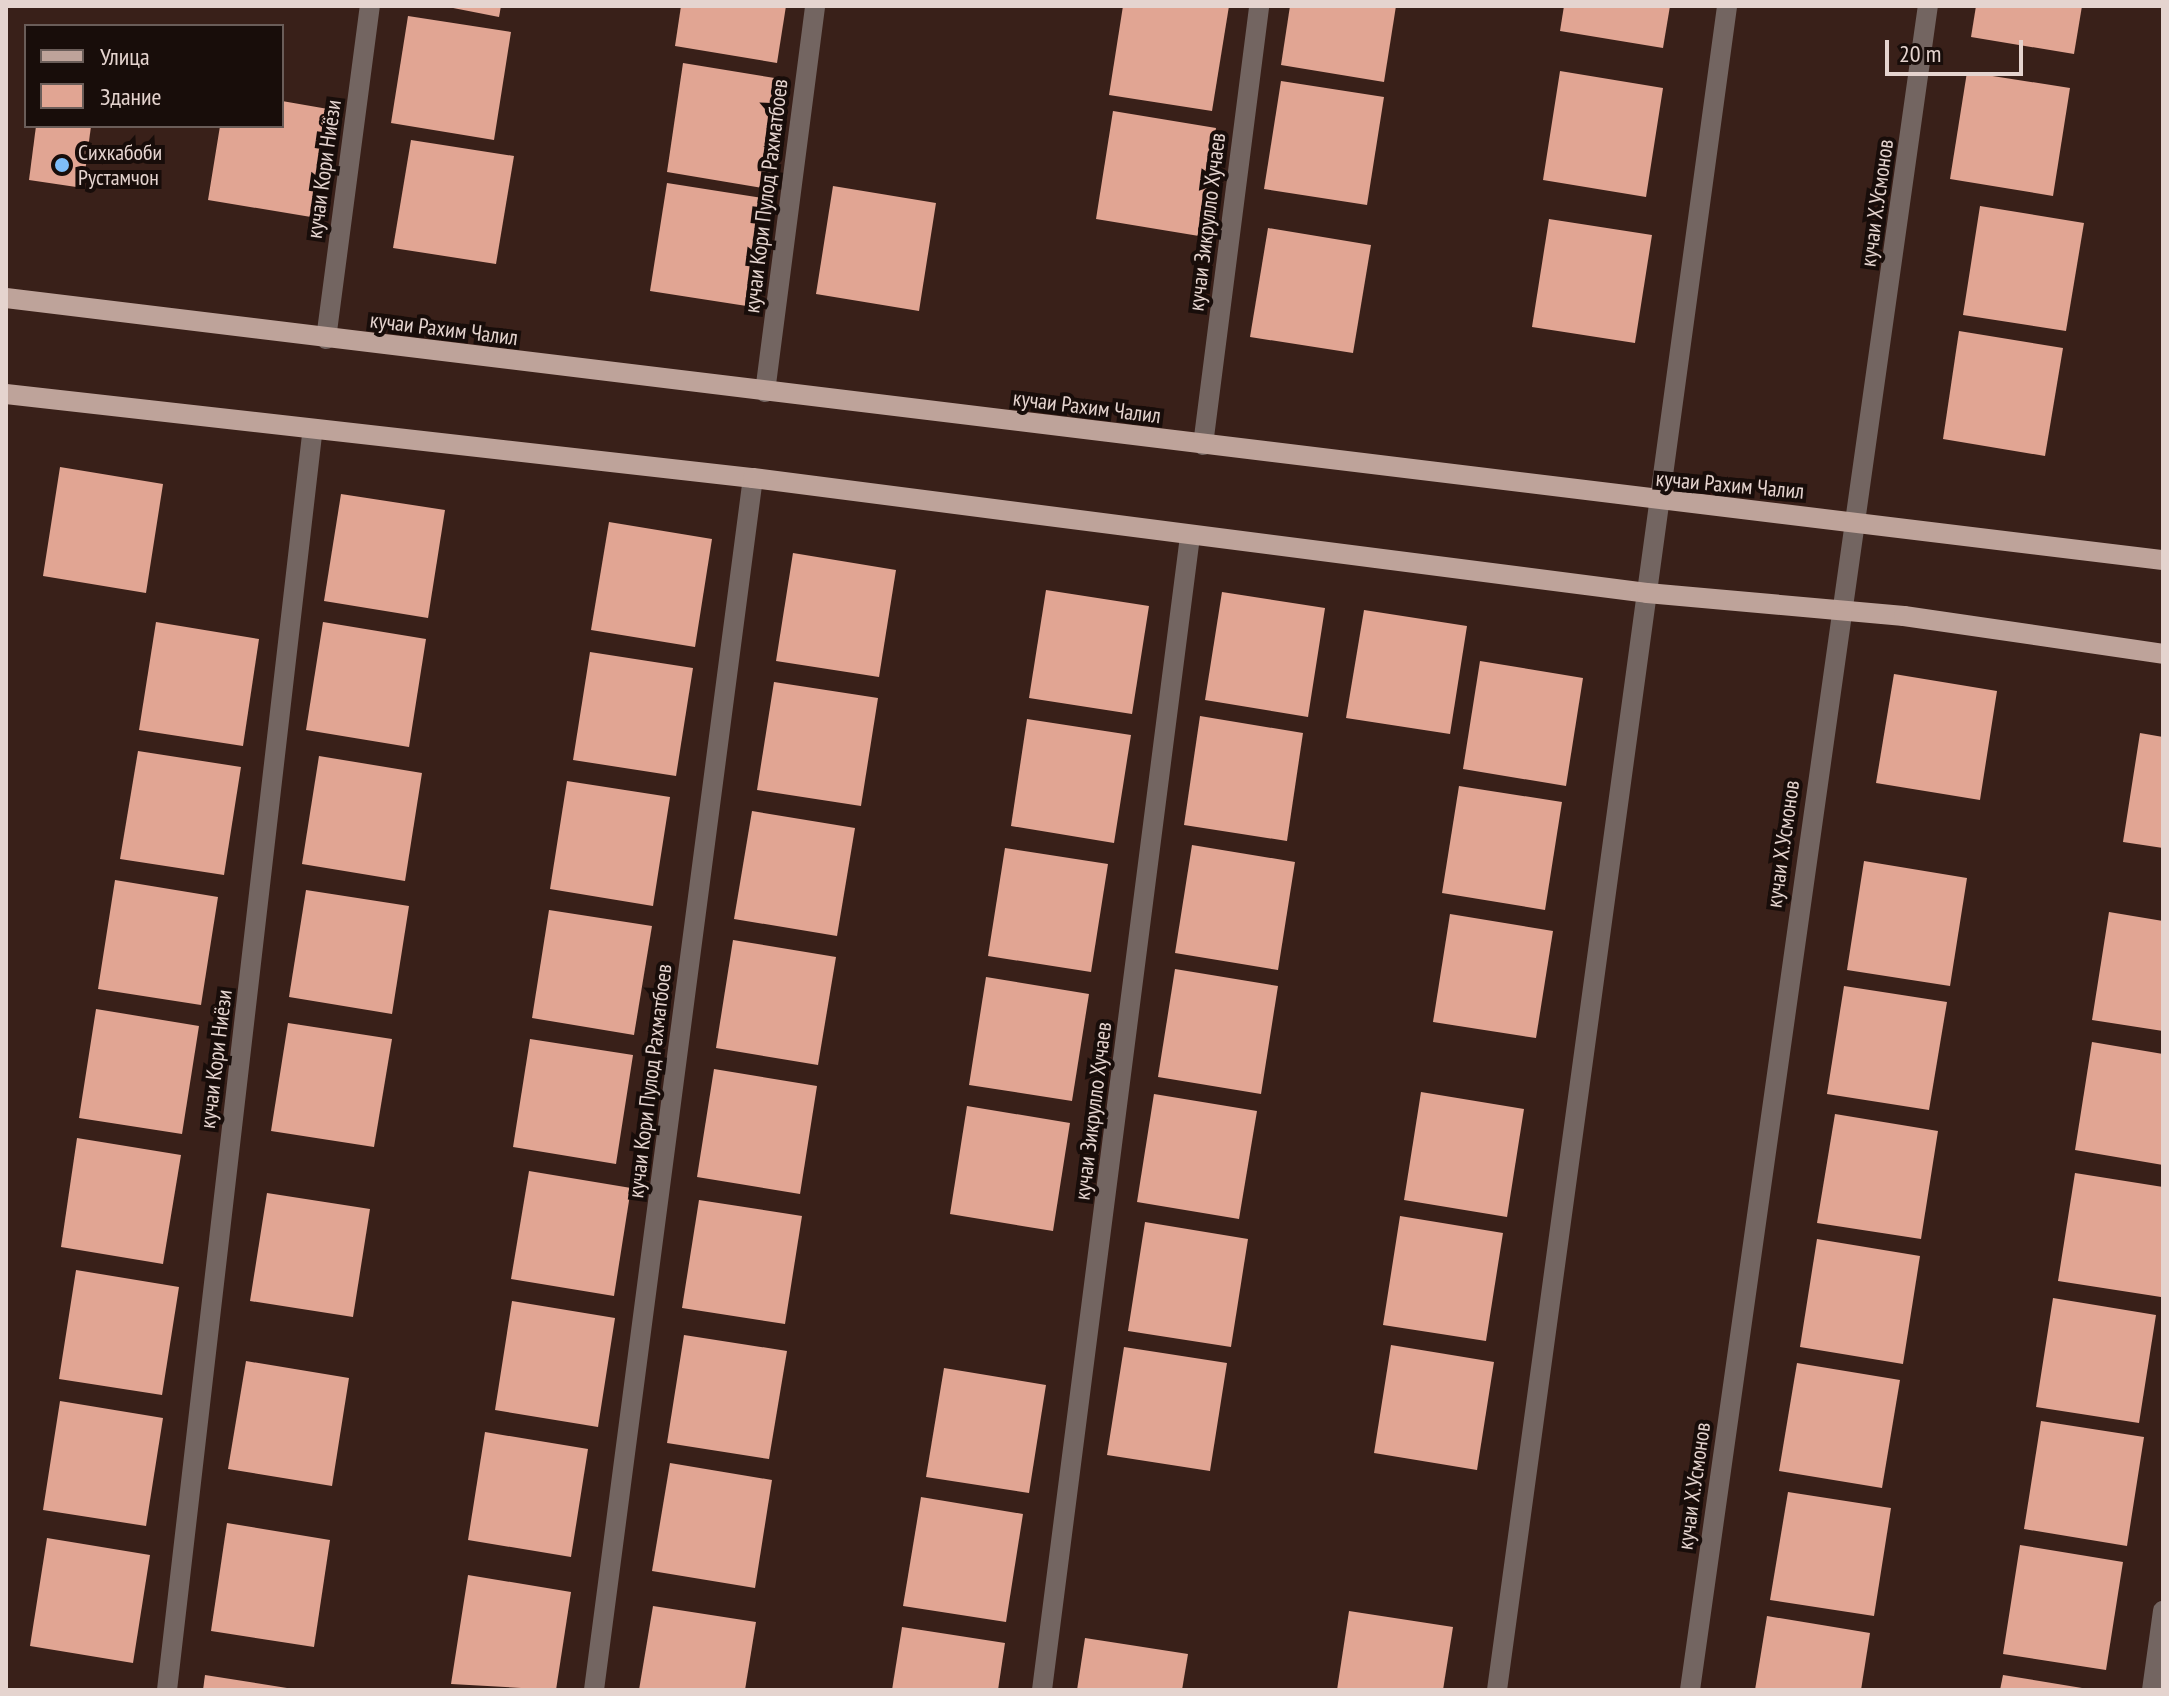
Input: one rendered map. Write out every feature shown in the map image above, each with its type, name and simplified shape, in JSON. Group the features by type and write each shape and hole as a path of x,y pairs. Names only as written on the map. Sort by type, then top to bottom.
{"main road":[{"name":"кучаи Рахим Чалил","path":"6,298 1662,504 1857,521 2163,560"},
{"path":"6,394 312,434 753,478 1190,537 1647,593 1841,609 2163,654"}],"street":[{"name":"кучаи Кори Ниёзи","path":"326,339 370,6"},
{"name":"кучаи Кори Пулод Рахматбоев","path":"765,392 815,6"},
{"name":"кучаи Зикрулло Хучаев","path":"1203,445 1259,6"},
{"path":"1497,1690 1647,593 1662,504 1727,6"},
{"name":"кучаи Х.Усмонов","path":"1690,1690 1928,6"},
{"name":"кучаи Кори Ниёзи","path":"167,1690 312,434"},
{"name":"кучаи Кори Пулод Рахматбоев","path":"594,1690 753,478"},
{"name":"кучаи Зикрулло Хучаев","path":"1042,1690 1190,537"},
{"path":"2152,1690 2163,1611"}],"building":[{"path":"443,6 501,6 499,17"},
{"path":"681,6 786,6 777,63 675,46"},
{"path":"1123,6 1229,6 1212,111 1109,95"},
{"path":"1290,6 1396,6 1384,82 1281,65"},
{"path":"1564,6 1670,6 1663,48 1560,31"},
{"path":"1976,6 2082,6 2074,54 1971,37"},
{"path":"408,16 511,32 494,140 391,123"},
{"path":"683,63 787,80 769,189 667,172"},
{"path":"1560,71 1663,88 1646,197 1543,180"},
{"path":"1967,72 2070,88 2053,196 1950,179"},
{"path":"1281,81 1384,97 1367,205 1264,189"},
{"path":"284,101 328,109 311,217 208,200 220,128 284,128"},
{"path":"1113,111 1216,128 1199,236 1096,219"},
{"path":"36,128 91,128 83,188 29,180"},
{"path":"411,140 514,156 496,264 393,248"},
{"path":"667,183 769,199 753,307 650,291"},
{"path":"833,186 936,203 919,311 816,294"},
{"path":"1980,206 2084,223 2066,331 1963,315"},
{"path":"1549,219 1652,235 1635,343 1532,327"},
{"path":"1268,228 1371,245 1353,353 1250,337"},
{"path":"1959,331 2063,348 2045,456 1943,439"},
{"path":"60,467 163,484 146,593 43,576"},
{"path":"341,494 445,510 428,618 324,601"},
{"path":"609,522 712,539 695,647 591,630"},
{"path":"793,553 896,570 879,677 776,661"},
{"path":"1046,590 1149,606 1132,714 1029,698"},
{"path":"1222,592 1325,608 1308,717 1205,700"},
{"path":"1364,610 1467,626 1450,734 1346,718"},
{"path":"156,622 259,639 243,746 139,730"},
{"path":"323,622 426,639 409,747 306,730"},
{"path":"590,652 693,668 676,776 573,760"},
{"path":"1480,661 1583,678 1566,786 1463,769"},
{"path":"1894,674 1997,691 1980,800 1876,783"},
{"path":"774,682 878,698 861,806 757,790"},
{"path":"1200,716 1303,733 1287,841 1184,825"},
{"path":"1027,719 1131,735 1114,843 1011,826"},
{"path":"2140,733 2163,737 2163,848 2123,842"},
{"path":"138,751 241,767 224,875 120,859"},
{"path":"319,756 422,773 405,881 302,864"},
{"path":"567,781 670,797 653,906 550,889"},
{"path":"1459,786 1562,802 1545,910 1442,893"},
{"path":"752,811 855,828 837,936 734,919"},
{"path":"1192,845 1295,862 1278,970 1175,953"},
{"path":"1005,848 1108,864 1091,972 988,956"},
{"path":"1864,861 1967,878 1950,986 1847,970"},
{"path":"115,880 218,897 201,1005 98,989"},
{"path":"306,890 409,906 392,1014 289,997"},
{"path":"549,910 652,926 634,1035 532,1018"},
{"path":"2109,912 2163,921 2163,1031 2092,1020"},
{"path":"1450,914 1553,931 1536,1038 1433,1022"},
{"path":"733,940 836,957 818,1065 716,1048"},
{"path":"1175,969 1278,986 1261,1094 1158,1077"},
{"path":"986,977 1089,994 1072,1101 969,1085"},
{"path":"1844,986 1947,1002 1929,1110 1827,1094"},
{"path":"96,1009 199,1026 182,1134 79,1118"},
{"path":"288,1023 392,1039 374,1147 271,1131"},
{"path":"530,1039 633,1055 616,1164 513,1147"},
{"path":"2092,1042 2163,1054 2163,1165 2075,1150"},
{"path":"714,1069 817,1086 800,1194 697,1177"},
{"path":"1421,1092 1524,1109 1507,1217 1404,1200"},
{"path":"1154,1094 1257,1111 1239,1219 1137,1202"},
{"path":"967,1106 1070,1123 1053,1231 950,1214"},
{"path":"1835,1114 1938,1131 1921,1239 1817,1223"},
{"path":"77,1138 181,1155 163,1264 61,1247"},
{"path":"529,1171 631,1188 614,1296 511,1279"},
{"path":"2075,1173 2163,1187 2161,1297 2058,1281"},
{"path":"267,1193 370,1209 353,1317 250,1301"},
{"path":"699,1200 802,1216 785,1324 682,1308"},
{"path":"1400,1216 1503,1233 1486,1341 1383,1325"},
{"path":"1145,1222 1248,1239 1231,1347 1128,1331"},
{"path":"1817,1239 1920,1256 1903,1364 1800,1347"},
{"path":"76,1270 179,1287 162,1395 59,1379"},
{"path":"2053,1298 2156,1315 2139,1423 2036,1407"},
{"path":"512,1301 615,1318 598,1427 495,1410"},
{"path":"684,1335 787,1351 769,1459 667,1443"},
{"path":"1391,1345 1494,1362 1477,1470 1374,1453"},
{"path":"1124,1347 1227,1363 1210,1471 1107,1455"},
{"path":"246,1361 349,1378 332,1486 228,1469"},
{"path":"1797,1363 1900,1380 1882,1488 1779,1471"},
{"path":"944,1368 1046,1385 1029,1493 926,1477"},
{"path":"60,1401 163,1418 146,1526 43,1510"},
{"path":"2041,1421 2144,1437 2127,1546 2024,1529"},
{"path":"485,1432 588,1449 571,1557 468,1540"},
{"path":"670,1463 772,1480 755,1588 652,1571"},
{"path":"1788,1492 1891,1508 1874,1616 1770,1600"},
{"path":"921,1497 1023,1514 1006,1622 903,1606"},
{"path":"227,1523 330,1540 314,1647 211,1631"},
{"path":"47,1538 150,1555 133,1663 30,1646"},
{"path":"2020,1545 2123,1562 2106,1670 2003,1654"},
{"path":"468,1575 571,1592 556,1690 451,1684"},
{"path":"653,1606 756,1622 745,1690 639,1690"},
{"path":"1349,1611 1453,1627 1443,1690 1337,1690"},
{"path":"1767,1616 1870,1633 1861,1690 1755,1690"},
{"path":"902,1627 1005,1643 998,1690 892,1690"},
{"path":"1085,1638 1188,1654 1182,1690 1077,1690"},
{"path":"205,1675 287,1688 203,1690"},
{"path":"2003,1675 2082,1688 2082,1690 2000,1690"}],"place":[{"name":"Сихкабоби Рустамчон","path":"62,165"}]}
